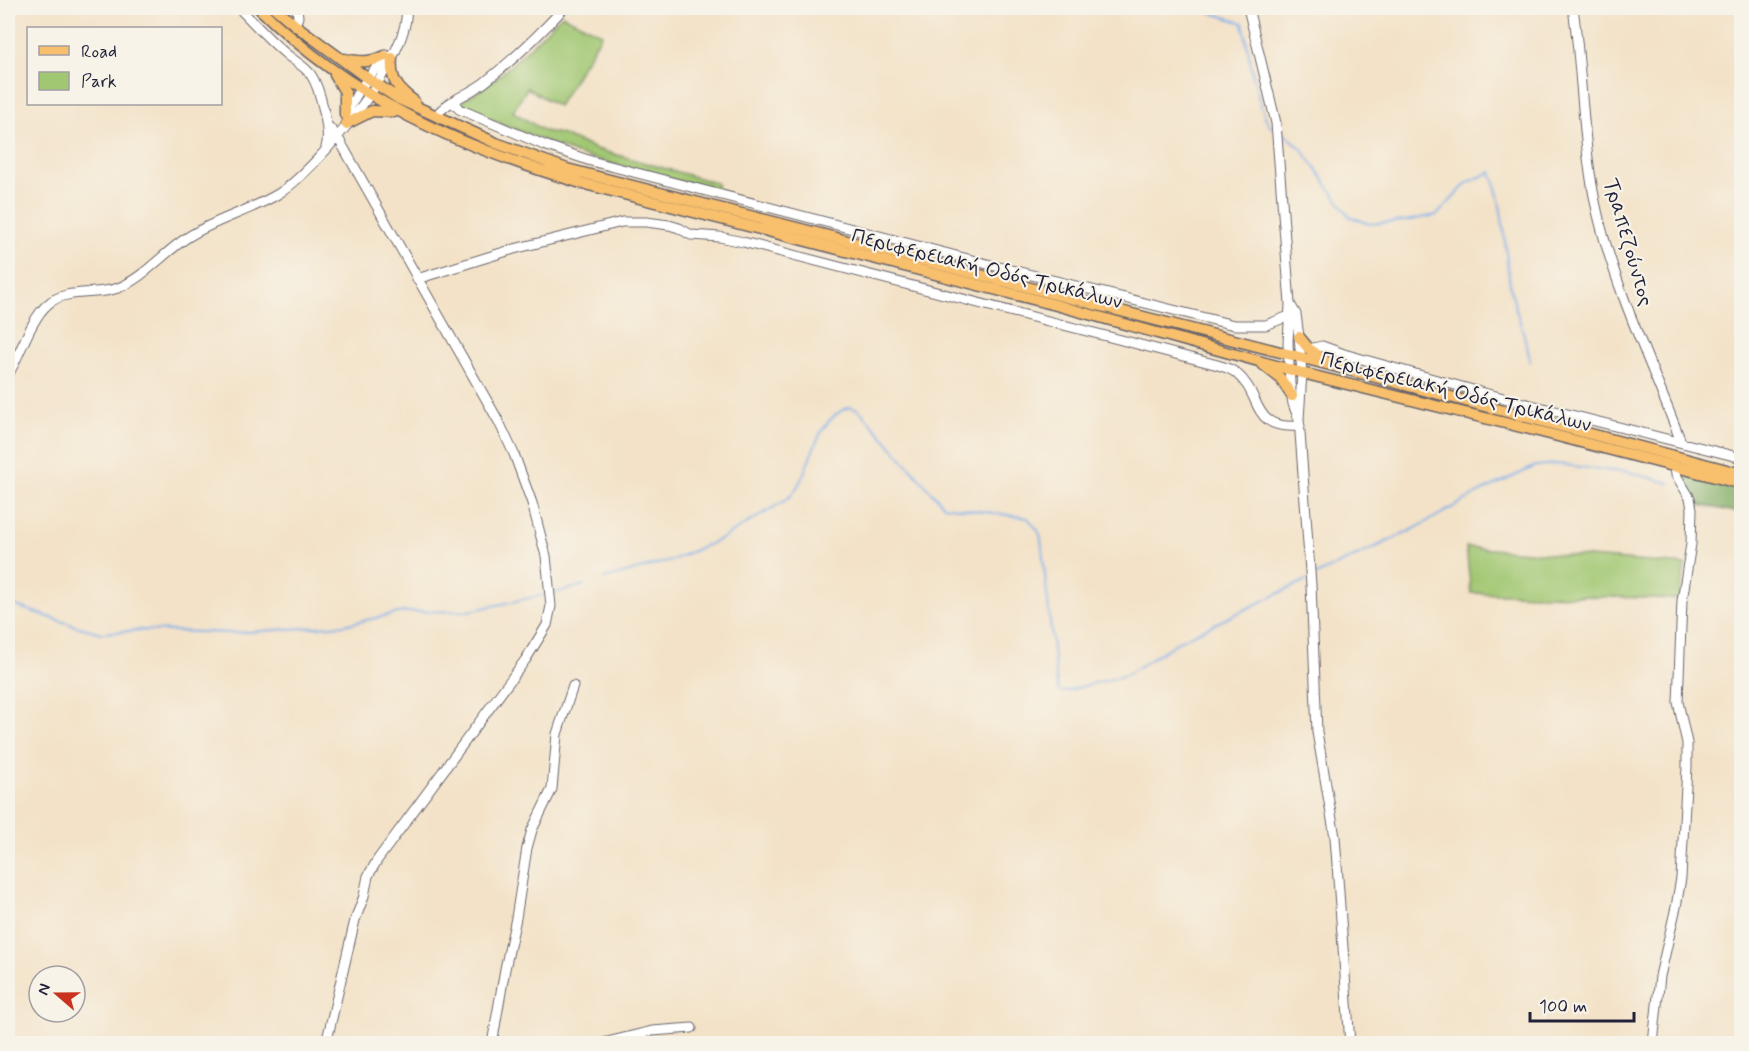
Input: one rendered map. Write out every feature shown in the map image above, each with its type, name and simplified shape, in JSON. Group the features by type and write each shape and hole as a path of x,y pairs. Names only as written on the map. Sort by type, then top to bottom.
{"main road":[{"name":"Περιφερειακή Οδός Τρικάλων","path":"259,8 288,36 331,70 364,92 435,130 515,162 581,183 1258,359 1302,373 1742,484"},
{"name":"Περιφερειακή Οδός Τρικάλων","path":"275,8 295,26 372,81 433,115 518,152 590,176 1288,354 1742,474"},
{"path":"340,58 369,62 388,57 396,84 404,94 433,115"},
{"path":"331,70 345,92 343,126"},
{"path":"343,126 372,111 401,113"},
{"path":"1299,337 1309,349 1335,367"},
{"path":"1258,359 1278,376 1292,396"}],"street":[{"path":"239,8 286,54 309,72 315,82 327,125 328,140 325,151"},
{"path":"295,26 298,17 297,8"},
{"path":"8,375 36,318 51,302 68,295 119,288 142,274 187,237 278,194 300,177 325,151 397,45 406,20 406,8"},
{"path":"433,115 442,106 453,102 488,80 564,8"},
{"path":"1248,8 1276,123 1290,304 1289,369 1292,396 1299,423"},
{"name":"Τραπεζούντος","path":"1573,8 1591,177 1598,217 1633,320 1681,442"},
{"path":"453,102 459,109 526,138 591,161 995,266 1234,325 1266,325 1289,316"},
{"path":"327,125 343,126"},
{"path":"327,1044 350,940 368,876 537,643 549,619 551,602 546,556 536,516 508,441 417,279 343,126"},
{"path":"417,279 514,249 608,225 630,222 669,225 680,228 691,235 720,237 753,244 1214,364 1236,373 1251,392 1264,417 1280,426 1299,423"},
{"path":"1290,304 1296,314 1302,373 1299,423 1310,566 1317,732 1335,837 1350,1044"},
{"path":"1309,349 1323,346 1480,392 1742,458"},
{"path":"1653,1044 1660,975 1681,878 1687,767 1687,743 1678,702 1682,601 1691,544 1692,509 1690,498 1676,475 1675,467"},
{"path":"492,1044 527,848 532,830 552,789 557,734 573,686"},
{"path":"599,1044 652,1031 692,1028"}],"green space":[{"path":"562,15 602,34 558,106 527,88 513,112 544,131 560,134 596,149 717,183 717,189 673,180 576,154 460,107 459,102 501,74"},
{"path":"1688,476 1741,492 1741,513 1695,504 1690,487 1683,481 1684,477"},
{"path":"1466,547 1685,565 1679,599 1471,593"}],"waterway":[{"path":"1201,8 1243,23 1258,94 1272,128"},
{"path":"1280,132 1302,149 1349,216 1369,224 1437,215 1467,183 1491,172 1502,215 1511,290 1530,362"},
{"path":"604,579 672,560 721,539 786,500 795,491 826,425 849,407 862,413 944,506 1028,518 1039,532 1059,691 1126,675 1181,640 1307,580"},
{"path":"1314,576 1414,529 1480,492 1536,466 1557,464 1625,471 1669,483"},
{"path":"554,593 585,585"},
{"path":"8,603 102,633 142,630 234,633 344,625 403,612 469,611 548,594"}]}
